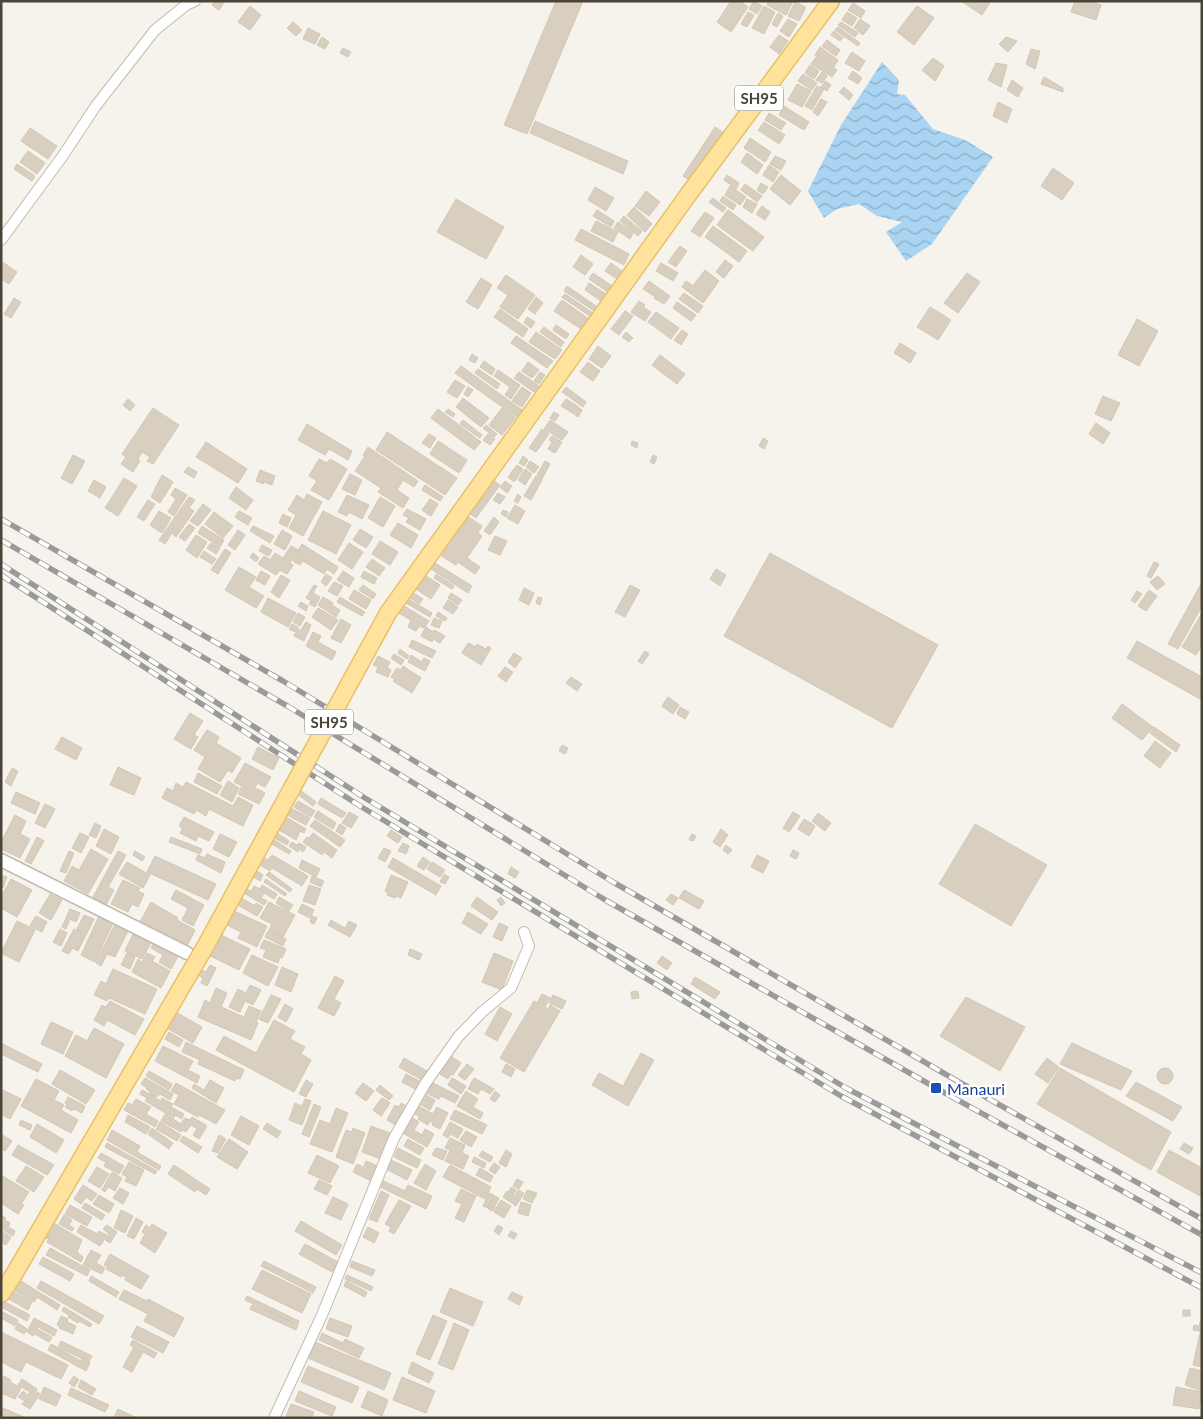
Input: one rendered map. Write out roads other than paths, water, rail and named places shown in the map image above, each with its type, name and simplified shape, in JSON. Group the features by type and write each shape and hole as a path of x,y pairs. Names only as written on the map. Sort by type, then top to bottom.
{"main road":[{"name":"SH95","path":"1,1294 205,947 388,613 688,195 831,1"}],"street":[{"path":"1,240 62,157 95,107 154,30 186,5 195,1"},
{"path":"1,860 187,953"},
{"path":"274,1418 322,1315 394,1138 424,1084 458,1037 482,1012 511,988 529,946 524,932"}],"water":[{"path":"882,62 899,80 897,94 905,95 933,129 965,140 993,157 932,244 906,261 886,232 902,222 877,216 859,204 837,209 824,218 808,191 841,125"}],"railway":[{"path":"1,519 283,681 613,882 959,1082 1202,1219"},
{"path":"1,540 289,707 607,901 936,1088 1202,1235"},
{"path":"1,564 365,798 846,1088 1202,1273"},
{"path":"1,575 360,806 841,1096 1202,1288"}],"place":[{"name":"Manauri","path":"936,1088"}]}
